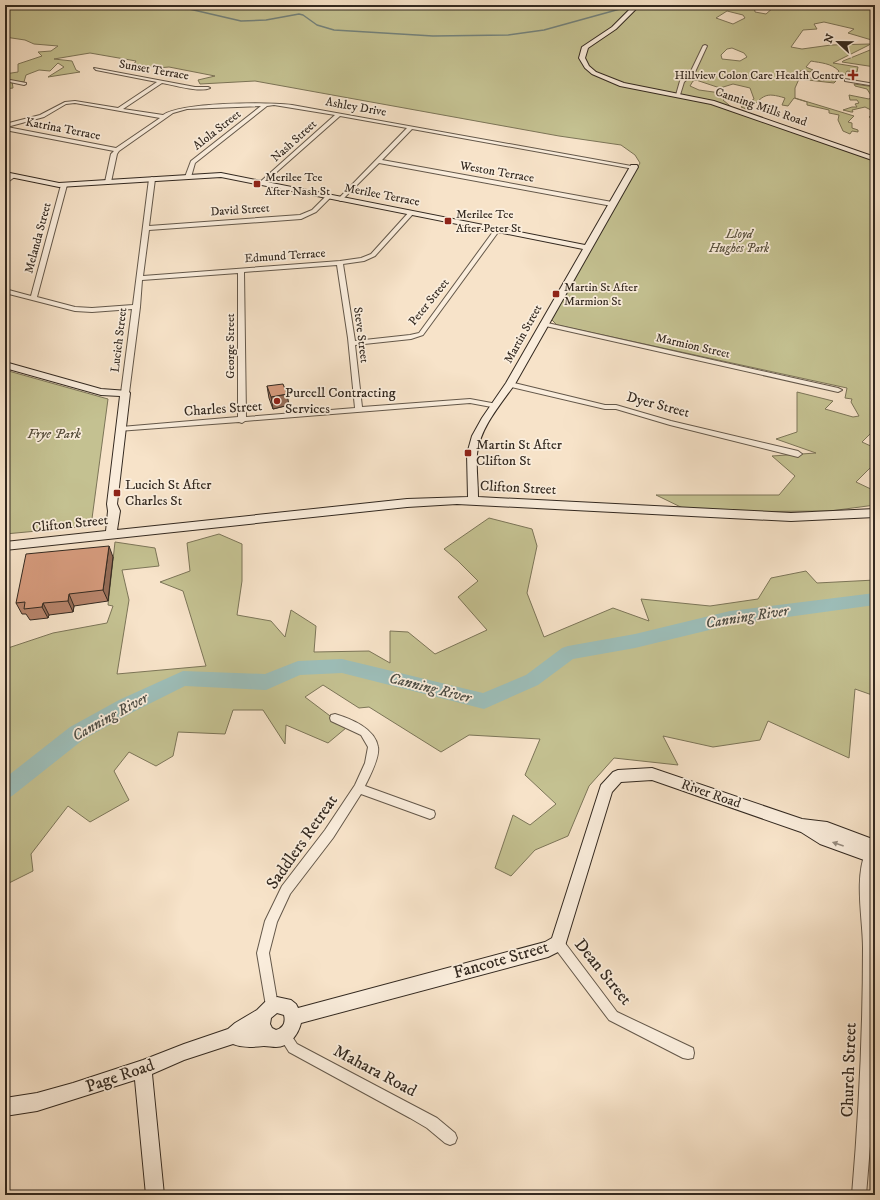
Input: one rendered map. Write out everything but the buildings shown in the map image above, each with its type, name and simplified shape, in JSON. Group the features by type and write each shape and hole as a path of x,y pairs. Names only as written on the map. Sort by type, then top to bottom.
{"main road":[{"name":"Canning Mills Road","path":"636,5 614,28 586,47 582,58 587,67 594,73 622,85 678,94 725,106 875,159"},
{"name":"Martin Street","path":"473,500 472,453 477,437 494,406 510,384 634,167"},
{"name":"Merilee Terrace","path":"5,174 64,185 220,175 588,248"},
{"path":"5,365 100,392 126,393"},
{"name":"Lucich Street","path":"108,532 114,511 112,504 126,393"},
{"name":"Clifton Street","path":"5,542 108,532 161,529 407,504 473,500 790,517 875,513"},
{"name":"Clifton Street","path":"5,546 84,538 108,532"},
{"name":"River Road","path":"618,776 652,774 802,826 825,839 874,852"},
{"name":"Fancote Street","path":"294,1017 548,949 558,943 606,789 618,776"},
{"path":"277,1005 286,1006 290,1009 294,1017 292,1028 277,1037 263,1030 261,1025 268,1011 277,1005"},
{"name":"Page Road","path":"5,1107 36,1102 74,1092 143,1069 184,1052 233,1036 268,1011"},
{"name":"Page Road","path":"233,1036 240,1039 277,1037"},
{"path":"143,1069 155,1193"}],"street":[{"path":"678,94 682,81 693,72 703,54 705,46"},
{"name":"Sunset Terrace","path":"96,69 195,88 208,88"},
{"path":"5,80 24,84"},
{"path":"847,80 875,85"},
{"path":"119,109 160,82"},
{"path":"5,127 42,116 68,102 79,102 164,117"},
{"name":"Ashley Drive","path":"117,150 173,111 182,108 266,105 292,106 634,167"},
{"name":"Alola Street","path":"188,177 193,162 266,105"},
{"name":"Nash Street","path":"262,183 339,114"},
{"name":"Katrina Terrace","path":"5,127 117,150"},
{"path":"341,199 412,127"},
{"path":"108,182 114,154 117,150"},
{"name":"Weston Terrace","path":"378,161 612,204"},
{"path":"5,182 13,176"},
{"name":"Lucich Street","path":"126,393 152,179"},
{"name":"Melanda Street","path":"34,298 64,185"},
{"name":"David Street","path":"146,228 301,217 314,211 328,197"},
{"name":"Edmund Terrace","path":"140,278 340,264 362,260 373,255 411,213"},
{"name":"Peter Street","path":"351,343 411,337 421,334 497,230"},
{"name":"Steve Street","path":"340,264 359,410"},
{"name":"George Street","path":"241,271 242,421"},
{"path":"5,291 75,309 92,310 137,307"},
{"name":"Marmion Street","path":"543,324 838,390"},
{"name":"Dyer Street","path":"510,384 605,407 623,409 798,454"},
{"name":"Charles Street","path":"121,430 470,401 494,406"},
{"name":"Saddlers Retreat","path":"268,1011 263,953 271,921 286,890 329,834 359,788 370,763 373,747 365,732 335,718"},
{"path":"359,788 430,814"},
{"name":"Church Street","path":"859,1195 866,1081 869,946 866,913 866,866 874,852"},
{"name":"Church Street","path":"869,946 875,922"},
{"name":"Dean Street","path":"558,943 613,1016 688,1053"},
{"name":"Mahara Road","path":"277,1037 293,1048 415,1112 432,1123 450,1138"}],"green space":[{"name":"Lloyd Hughes Park","path":"5,5 754,5 755,12 766,14 774,7 768,5 875,5 875,41 848,33 854,29 824,22 814,24 817,29 803,30 791,47 802,49 831,45 870,44 833,63 858,67 857,72 847,71 844,77 836,75 839,71 833,66 811,61 806,67 813,70 810,72 803,70 800,71 801,74 815,80 836,81 834,83 799,79 795,88 795,98 854,116 848,122 852,123 852,128 858,130 858,132 852,131 850,134 843,131 838,120 839,115 829,113 829,110 807,105 807,102 794,98 788,106 782,105 785,98 773,95 765,96 749,110 741,107 754,99 750,88 733,84 720,88 696,80 693,81 690,86 699,90 728,94 723,100 735,110 875,161 875,429 862,442 875,448 875,463 856,482 875,491 875,505 830,511 691,512 656,495 779,495 795,476 772,456 816,453 776,439 797,432 797,392 833,401 825,409 853,417 859,416 851,402 852,399 845,398 847,388 557,325 551,319 640,163 635,155 621,145 559,136 255,81 200,84 198,80 215,76 169,67 157,68 134,64 136,61 90,53 54,59 72,61 76,70 80,72 48,77 64,67 58,63 50,71 39,70 26,75 24,82 12,81 13,88 5,89 5,74 18,72 18,64 42,56 38,52 51,51 58,46 34,44 25,40 5,37","holes":["727,11 743,15 745,18 733,24 716,18","732,48 744,53 747,57 740,61 722,59 721,55 727,49"]},
{"path":"875,48 875,67 842,62 843,61"},
{"path":"854,84 875,87 875,112 865,107 852,110 853,112 843,110 857,107 855,104 859,103 857,100 850,100 849,95 869,99 872,97 867,89 855,86"},
{"path":"875,112 875,120 869,117"},
{"name":"Frye Park","path":"5,370 108,399 91,526 5,534"},
{"path":"489,518 532,529 537,546 527,593 544,637 613,608 649,621 641,599 710,606 758,599 771,578 806,571 817,583 875,580 875,696 855,689 849,758 768,721 760,740 713,747 663,736 678,765 614,758 589,786 568,836 535,850 511,876 495,868 513,815 530,825 556,804 525,775 540,739 469,735 441,752 369,707 359,708 323,685 305,697 346,728 328,743 286,725 285,744 263,710 233,710 225,734 178,732 173,756 156,766 129,752 114,771 129,800 90,822 68,806 31,854 33,871 5,885 5,649 53,633 107,623 113,606 108,605 115,542 155,548 159,566 122,570 129,600 117,674 206,666 183,591 160,582 190,571 187,543 219,534 242,544 242,581 237,615 271,621 285,637 291,610 316,626 314,652 369,651 390,663 390,631 408,632 435,654 487,630 458,597 478,581 444,549"}],"waterway":[{"path":"172,5 241,21 266,20 299,14 303,15 317,25 334,30 433,36 508,35 544,30 620,9"},
{"name":"Canning River","path":"5,790 77,733 126,706 183,678 266,682 298,668 342,666 484,701 532,680 568,653 635,641 730,618 875,599"}],"place":[{"name":"Hillview Colon Care Health Centre","path":"853,75"},
{"name":"Merilee Tce After Nash St","path":"257,184"},
{"name":"Merilee Tce After Peter St","path":"448,221"},
{"name":"Martin St After Marmion St","path":"556,294"},
{"name":"Purcell Contracting Services","path":"277,401"},
{"name":"Martin St After Clifton St","path":"468,453"},
{"name":"Lucich St After Charles St","path":"117,493"}]}
